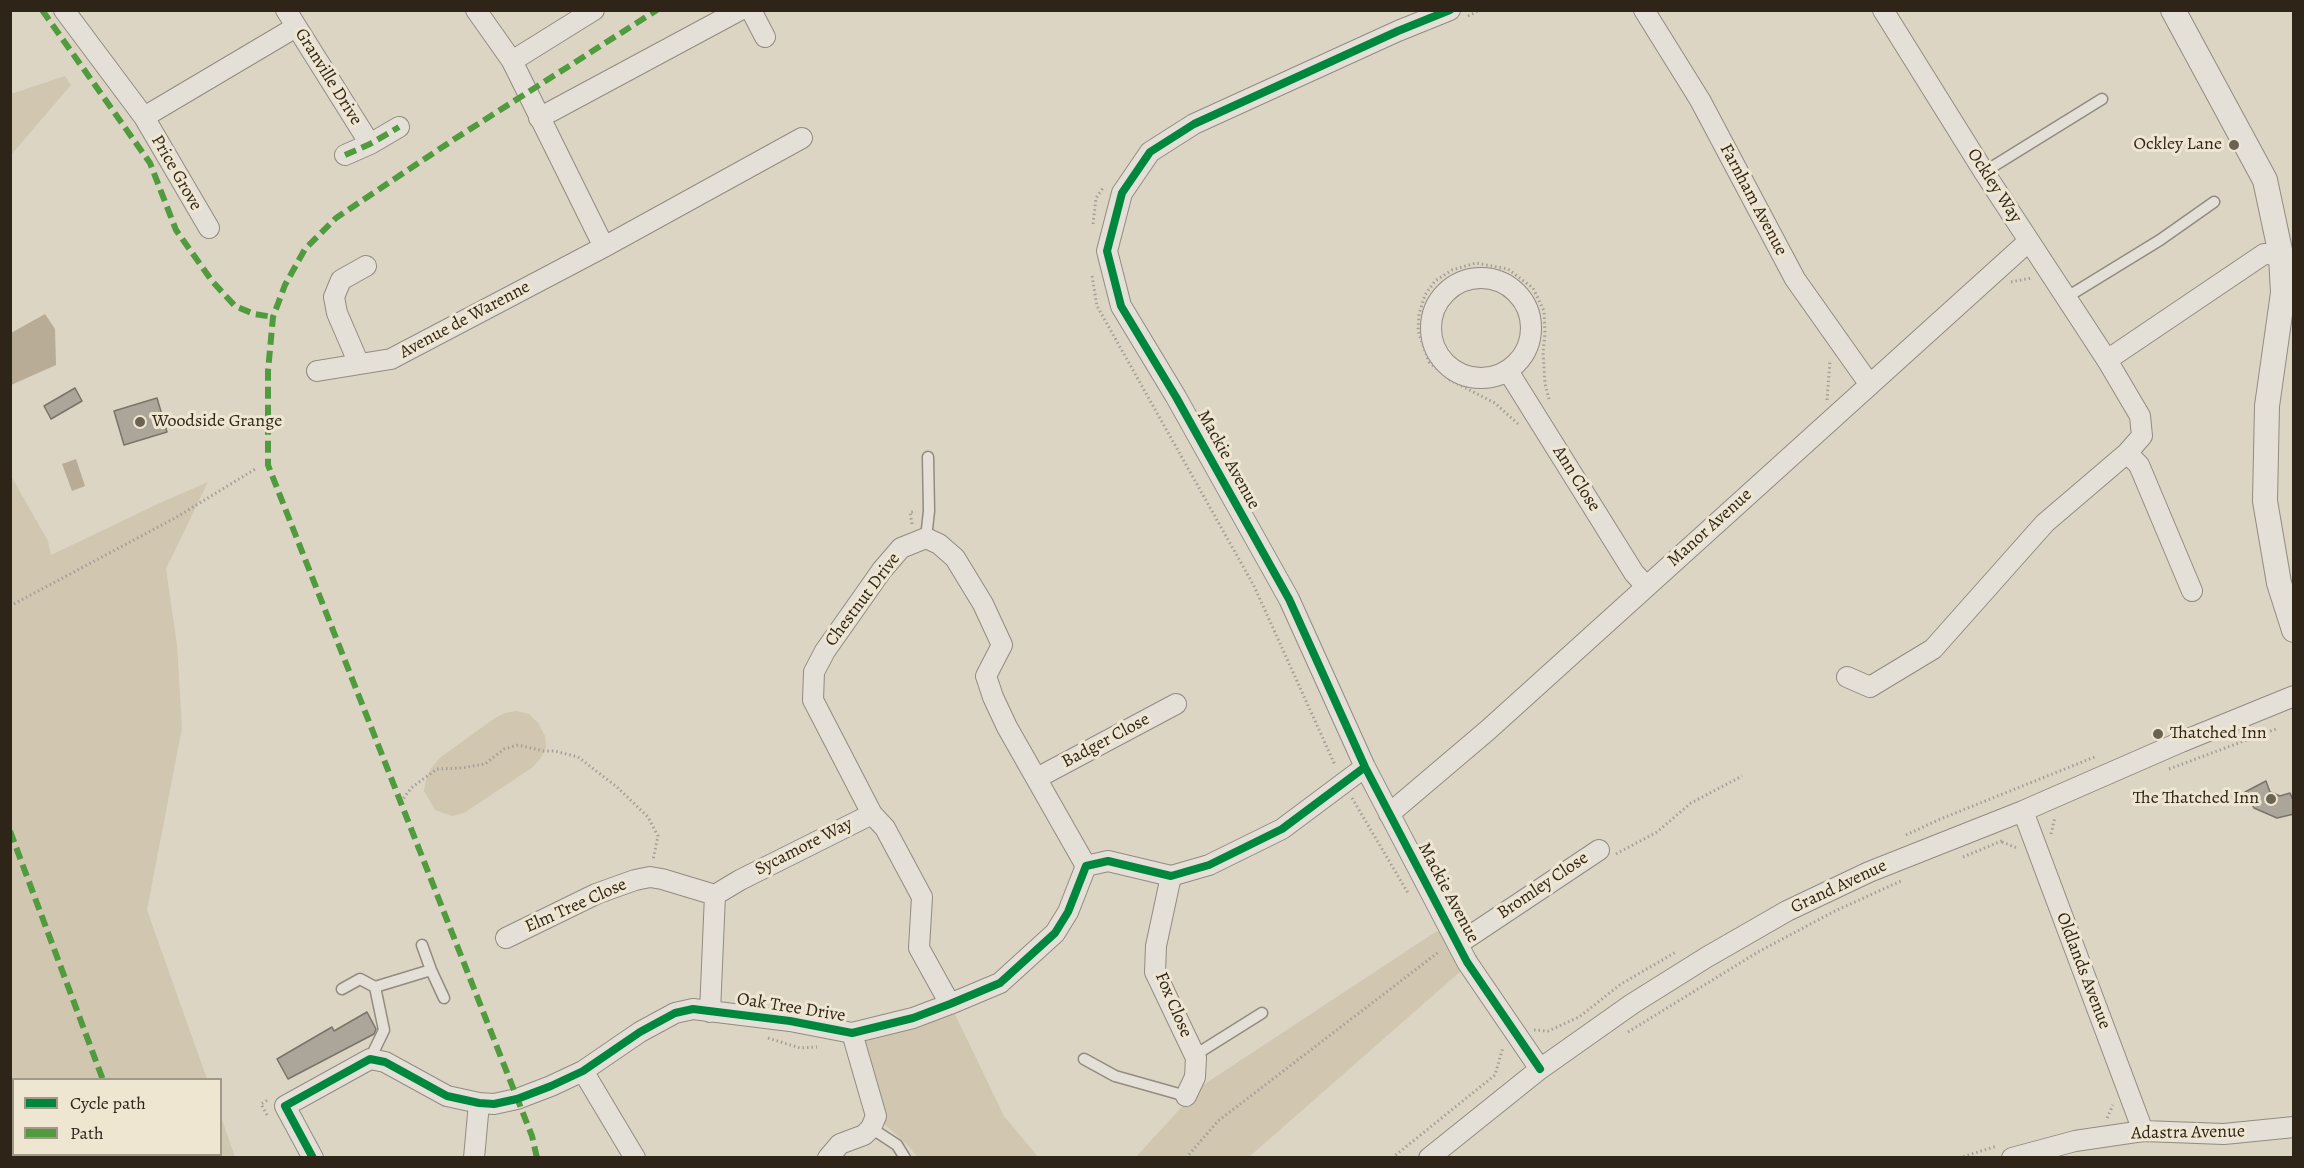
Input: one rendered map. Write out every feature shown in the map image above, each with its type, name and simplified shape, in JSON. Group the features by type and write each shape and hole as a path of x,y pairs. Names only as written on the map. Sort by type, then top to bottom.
{"street":[{"name":"Price Grove","path":"64,10 144,117 209,228"},
{"path":"477,10 512,61 604,247"},
{"path":"512,61 594,10"},
{"path":"539,118 740,10"},
{"path":"751,10 765,36"},
{"name":"Farnham Avenue","path":"1644,10 1700,100 1795,279 1870,385"},
{"name":"Ockley Way","path":"1847,677 1870,687 1933,649 2045,523 2127,453 2142,436 2140,416 2107,360 1984,172 1883,10"},
{"path":"2173,10 2265,180 2281,255 2283,293 2267,406 2265,501 2279,583 2294,630"},
{"name":"Mackie Avenue","path":"1454,15 1398,31 1194,124 1150,152 1122,192 1107,251 1121,306 1176,397 1289,599 1365,767 1467,962 1540,1069"},
{"path":"144,117 291,19"},
{"name":"Granville Drive","path":"291,19 370,144"},
{"path":"345,154 370,144 399,127"},
{"name":"Avenue de Warenne","path":"317,371 391,359 604,247 802,138"},
{"name":"Manor Avenue","path":"1389,814 1488,730 1646,585 2030,241"},
{"path":"2107,360 2264,254 2281,255"},
{"path":"359,364 337,313 334,297 341,280 366,266"},
{"path":"1484,278 1500,282 1513,290 1524,302 1530,316 1532,332 1524,354 1508,371 1492,377 1475,378 1458,373 1440,356 1435,348 1431,332 1433,315 1441,299 1453,287 1469,280 1484,278"},
{"name":"Ann Close","path":"1508,371 1634,573 1646,585"},
{"path":"2127,453 2139,465 2192,591"},
{"path":"919,533 939,544 955,558 983,604 1002,645 986,676 1007,727 1086,866 1108,861 1171,876 1209,865 1282,829 1365,767"},
{"name":"Chestnut Drive","path":"872,814 813,700 814,672 825,651 882,570 919,533"},
{"name":"Grand Avenue","path":"1429,1158 1540,1069 1632,1004 1787,911 1869,872 2026,819 2181,741 2294,696"},
{"name":"Badger Close","path":"1037,778 1176,704"},
{"name":"Sycamore Way","path":"715,895 750,874 872,814 885,828 922,897 919,948 950,1004"},
{"name":"Oldlands Avenue","path":"2026,819 2143,1131"},
{"name":"Bromley Close","path":"1458,944 1599,850"},
{"name":"Oak Tree Drive","path":"370,1059 385,1062 447,1096 478,1104 494,1104 517,1099 583,1071 640,1032 675,1013 693,1009 790,1021 852,1033 913,1018 1000,982 1055,933 1068,912 1086,866"},
{"name":"Fox Close","path":"1171,876 1156,946 1155,972 1195,1055 1195,1077 1186,1096"},
{"name":"Elm Tree Close","path":"506,938 596,894 635,880 650,877 715,895"},
{"path":"710,1011 715,895"},
{"path":"828,1158 840,1144 864,1135 871,1128 876,1116 852,1033"},
{"path":"313,1158 285,1106 370,1059"},
{"path":"583,1071 635,1158"},
{"path":"474,1158 478,1104"},
{"name":"Adastra Avenue","path":"2012,1158 2075,1141 2143,1131 2224,1134 2294,1127"}],"lane":[{"path":"1984,172 2102,99"},
{"path":"2067,297 2160,240 2214,202"},
{"path":"919,533 929,511 928,457"},
{"path":"422,945 444,998"},
{"path":"342,989 360,979 375,987 431,970"},
{"path":"370,1059 384,1030 375,987"},
{"path":"1195,1055 1262,1014"},
{"path":"1084,1059 1115,1076 1186,1096"},
{"path":"871,1128 897,1145 905,1158"}],"path":[{"path":"1454,15 1480,10"},
{"path":"1092,233 1096,198 1107,181"},
{"path":"1090,266 1097,306 1254,586 1345,784 1366,825 1409,896"},
{"path":"2006,283 2035,278"},
{"path":"10,606 175,518 257,468"},
{"path":"919,533 910,512 929,511"},
{"path":"2161,773 2276,729"},
{"path":"401,802 411,788 437,769 485,764 504,749 519,745 578,757 616,787 648,817 658,836 650,877"},
{"path":"1957,859 2002,842 2014,833 2026,819 2062,814"},
{"path":"1628,1032 1758,952 1835,911 1901,881"},
{"path":"1186,1158 1218,1121 1443,950 1438,942"},
{"path":"768,1038 801,1048 823,1046"},
{"path":"1500,1040 1502,1048"},
{"path":"271,1098 261,1104 271,1122"}],"shaded area":[{"path":"65,76 71,85 11,155 11,94"},
{"path":"45,314 55,329 56,365 11,385 11,333"},
{"path":"76,459 85,486 72,491 62,464"},
{"path":"11,476 48,541 51,555 208,482 166,569 177,645 182,728 147,910 207,1078 12,1078 12,1156 222,1156 222,1120 235,1157 11,1157"},
{"path":"517,711 529,714 538,723 545,736 546,748 541,758 533,767 464,813 452,816 435,810 424,791 431,768 441,757 495,718"},
{"path":"1437,931 1478,956 1249,1157 1135,1158 1200,1087"},
{"path":"950,1004 1004,1116 1038,1157 917,1157 876,1116 852,1033"}],"building":[{"path":"75,388 82,401 51,419 44,406"},
{"name":"Woodside Grange","path":"157,398 167,432 124,445 114,411"},
{"name":"The Thatched Inn","path":"2266,781 2270,792 2280,796 2290,793 2294,802 2294,814 2277,818 2254,808 2245,792"},
{"path":"367,1012 376,1029 374,1034 288,1079 277,1059 332,1027 334,1031"}],"marked path":[{"path":"42,10 150,163 176,230 212,281 235,306 254,314 273,317"},
{"path":"537,1158 532,1136 268,465 268,371 273,317 285,285 305,249 336,218 453,140 657,10"},
{"path":"345,155 399,127"},
{"path":"10,831 102,1078"}],"cycle path":[{"path":"1450,10 1398,31 1194,124 1150,152 1122,193 1107,251 1121,306 1176,397 1289,599 1365,767 1467,962 1540,1069"},
{"path":"313,1158 285,1106 370,1059 385,1062 447,1096 494,1104 517,1099 583,1071 640,1032 675,1013 693,1009 790,1021 852,1033 913,1018 1000,983 1055,933 1068,912 1086,866 1108,861 1171,876 1209,865 1282,829 1365,767"}],"place":[{"name":"Ockley Lane","path":"2234,145"},
{"name":"Woodside Grange","path":"140,422"},
{"name":"Thatched Inn","path":"2158,734"},
{"name":"The Thatched Inn","path":"2271,799"}]}
